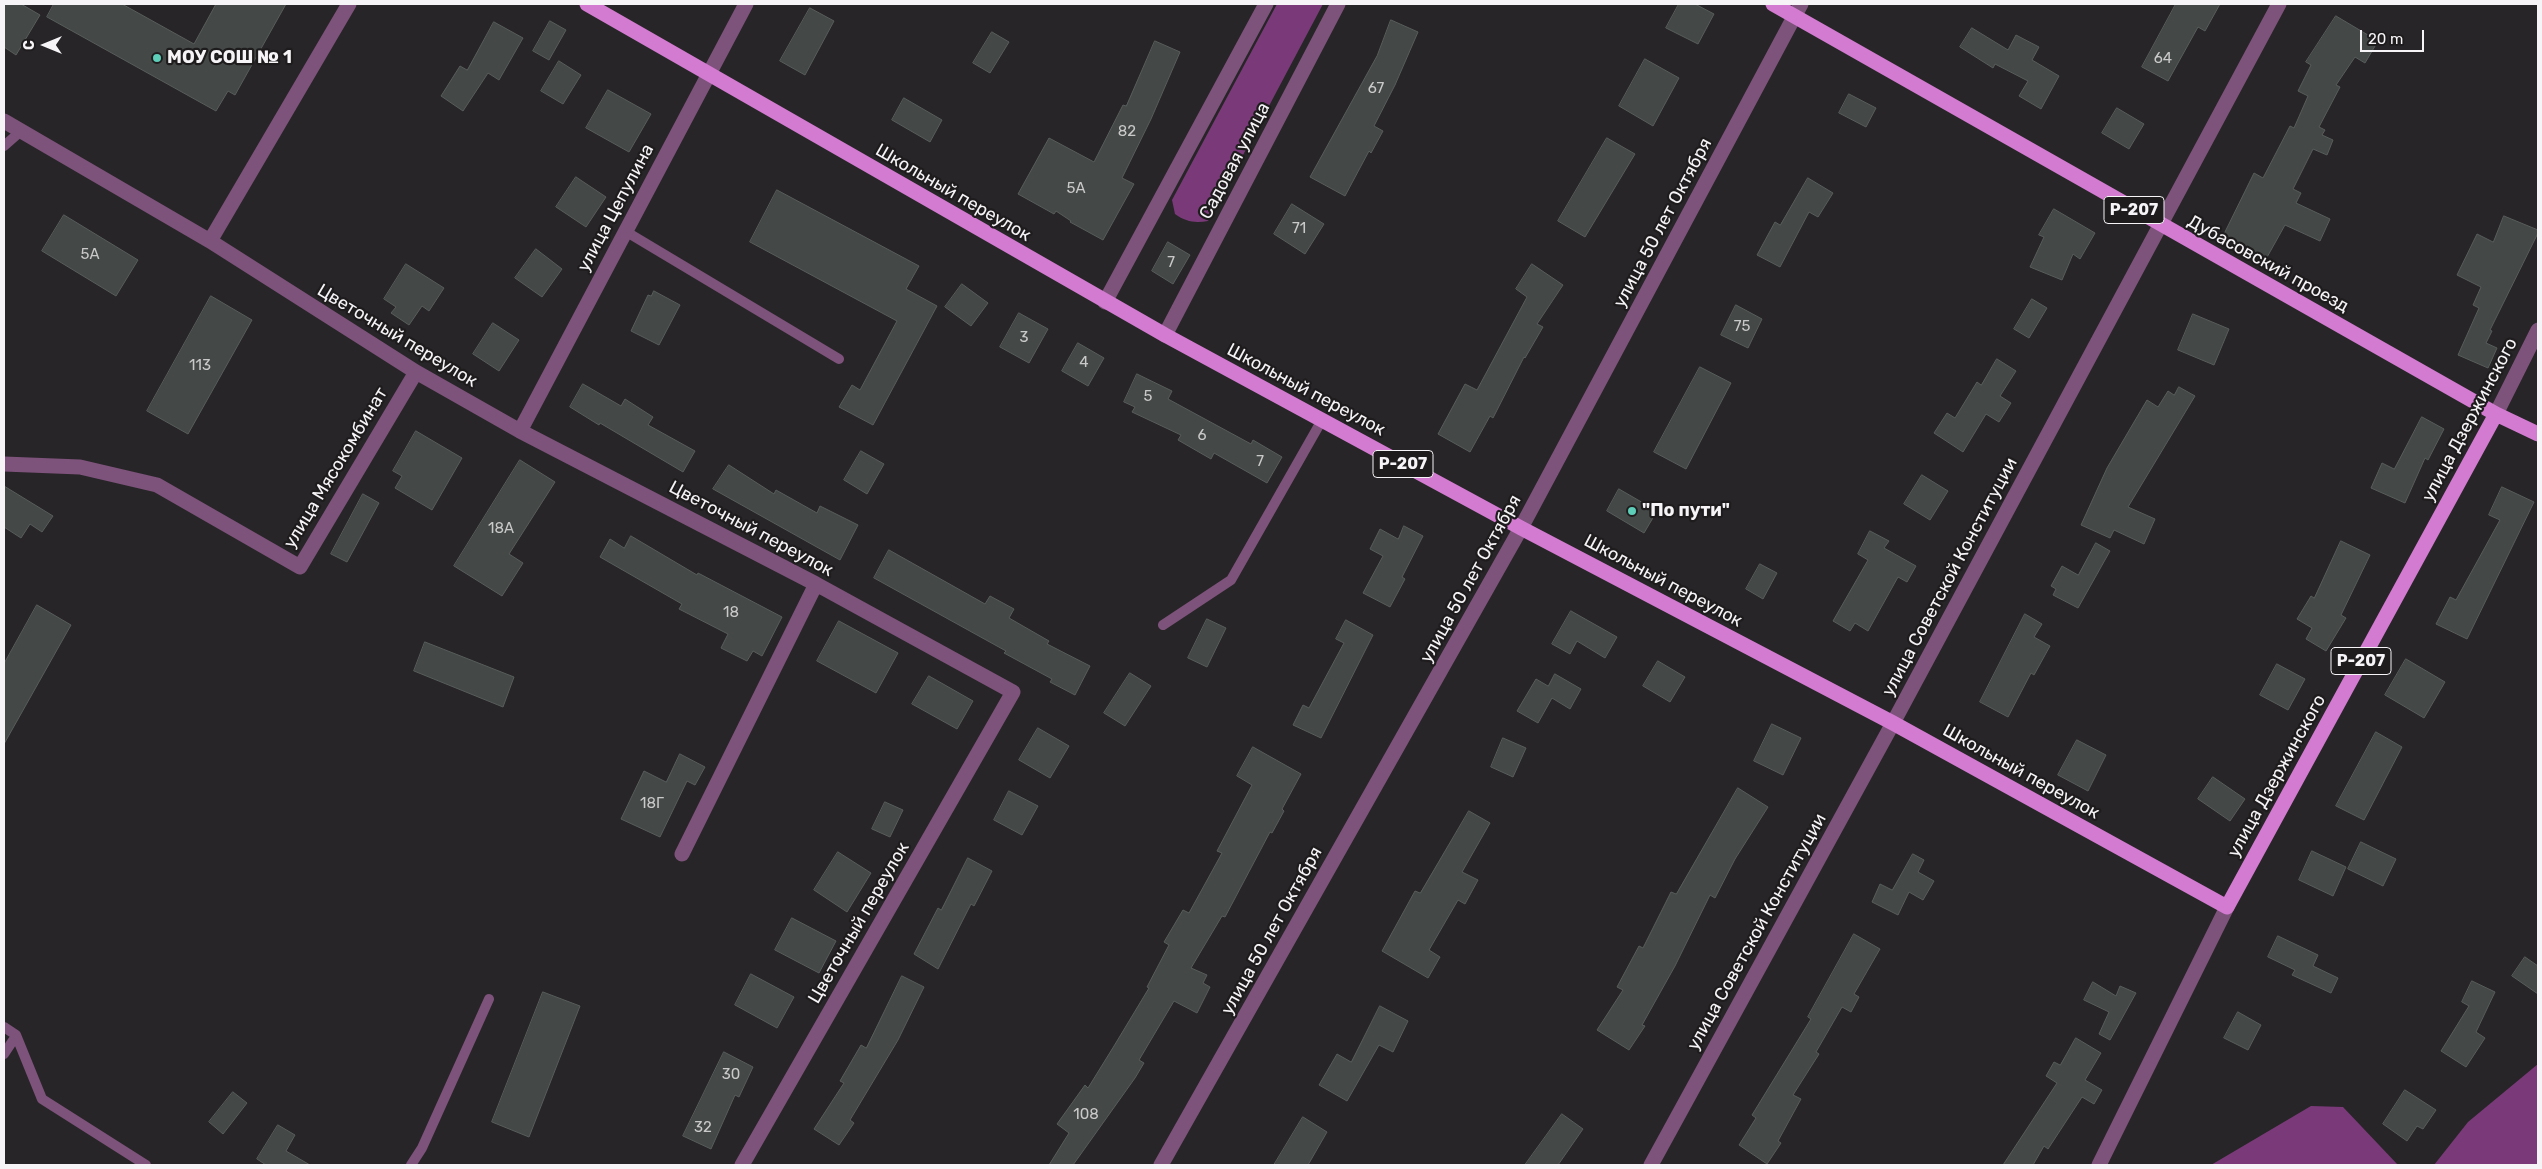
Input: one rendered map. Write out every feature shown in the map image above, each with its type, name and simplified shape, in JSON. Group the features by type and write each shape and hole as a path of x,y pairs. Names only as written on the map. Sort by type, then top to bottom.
{"main road":[{"name":"Школьный переулок","path":"587,4 1105,302 1521,528 1892,723 2227,907"},
{"name":"Дубасовский проезд","path":"1773,4 1798,10 2160,224 2496,414 2538,434"},
{"name":"улица Дзержинского","path":"2227,907 2496,414"}],"street":[{"path":"210,241 349,4"},
{"name":"улица Цепулина","path":"520,430 746,4"},
{"path":"1105,302 1266,4"},
{"name":"Садовая улица","path":"1165,335 1338,4"},
{"name":"улица Советской Конституции","path":"1651,1165 1892,723 2278,4"},
{"name":"улица 50 лет Октября","path":"1161,1165 1521,528 1798,10"},
{"name":"Цветочный переулок","path":"4,121 210,241 416,372 520,430 816,584 1013,692 742,1165"},
{"name":"улица Дзержинского","path":"2496,414 2538,330"},
{"name":"улица Мясокомбинат","path":"4,464 80,467 158,485 300,567 416,372"},
{"path":"682,854 816,584"},
{"name":"улица Дзержинского","path":"2100,1165 2227,907"}],"lane":[{"path":"4,146 21,131"},
{"path":"625,231 839,358"},
{"path":"1164,625 1231,580 1322,420"},
{"path":"411,1165 422,1148 489,999"},
{"path":"4,1027 16,1036 42,1100 146,1165"},
{"path":"4,1054 16,1036"}],"shaded area":[{"path":"1277,4 1323,4 1208,221 1195,222 1183,219 1175,214 1172,200"},
{"path":"2538,1064 2538,1165 2434,1165 2468,1122"},
{"path":"2311,1106 2343,1107 2398,1165 2211,1165"}],"building":[{"path":"4,4 21,4 40,15 16,55 4,47"},
{"name":"МОУ СОШ № 1","path":"54,4 122,4 194,44 216,4 286,4 235,95 228,91 216,111 47,17"},
{"path":"1679,4 1695,4 1714,14 1698,44 1666,28"},
{"path":"2176,4 2220,4 2205,31 2198,27 2168,81 2142,67"},
{"path":"810,8 834,21 805,75 780,61"},
{"path":"2336,16 2378,41 2365,63 2355,57 2336,85 2340,87 2319,127 2325,130 2322,135 2333,140 2327,155 2313,149 2293,189 2301,193 2296,203 2330,219 2320,241 2285,225 2266,259 2223,236 2254,173 2263,178 2290,126 2294,128 2308,96 2298,91 2311,65 2306,62"},
{"path":"1391,20 1418,32 1395,85 1374,126 1383,131 1371,153 1369,151 1345,196 1310,177 1377,56"},
{"path":"550,21 566,30 549,60 533,51"},
{"path":"494,22 523,38 499,80 488,73 463,111 441,96 460,66 467,70"},
{"path":"1972,28 2008,50 2016,35 2039,47 2032,60 2059,76 2041,109 2019,96 2028,81 1995,64 1993,68 1960,47"},
{"path":"992,32 1009,42 990,73 973,63"},
{"path":"1155,41 1180,52 1151,119 1122,178 1134,184 1103,240 1070,222 1056,211 1054,214 1018,194 1049,138 1094,162 1123,105 1126,106"},
{"path":"1645,59 1679,78 1653,126 1619,106"},
{"path":"559,61 581,75 563,104 541,91"},
{"path":"608,90 651,114 629,152 586,128"},
{"path":"1849,94 1876,108 1866,127 1839,113"},
{"path":"904,98 942,120 930,142 892,120"},
{"path":"2117,108 2144,124 2129,149 2102,133"},
{"path":"1607,138 1635,154 1585,237 1558,221"},
{"path":"576,177 606,197 586,227 556,207"},
{"path":"1808,178 1833,193 1818,217 1809,212 1780,267 1757,255 1775,222 1780,225"},
{"path":"777,190 919,266 906,289 937,306 873,425 839,407 852,385 860,390 897,321 750,242"},
{"path":"1292,204 1324,224 1305,254 1274,234"},
{"path":"2054,209 2095,233 2080,259 2073,254 2062,280 2030,267 2044,237 2039,235"},
{"path":"64,215 138,260 116,296 42,251"},
{"path":"2504,216 2538,230 2538,233 2490,330 2492,331 2486,343 2497,348 2488,368 2458,355 2479,308 2473,305 2481,287 2457,275 2477,234 2493,242"},
{"path":"1168,242 1190,255 1173,284 1152,271"},
{"path":"536,249 562,269 542,297 515,278"},
{"path":"406,264 444,288 429,311 422,306 409,325 391,313 396,307 384,299"},
{"path":"1532,264 1563,285 1537,324 1543,327 1524,357 1493,418 1490,416 1470,452 1438,434 1465,384 1477,390 1527,297 1516,289"},
{"path":"962,284 988,303 971,326 945,307"},
{"path":"654,291 680,305 659,345 631,331 648,295 651,296"},
{"path":"211,296 252,320 188,434 147,411"},
{"path":"2032,299 2047,308 2029,338 2014,329"},
{"path":"1736,305 1762,319 1748,348 1721,335"},
{"path":"1019,313 1048,329 1029,363 1000,347"},
{"path":"2193,314 2229,329 2214,365 2178,350"},
{"path":"493,323 519,340 499,371 473,354"},
{"path":"1078,343 1104,358 1088,386 1062,371"},
{"path":"1997,359 2016,371 2000,396 2011,403 1999,422 1986,414 1963,452 1934,433 1947,413 1955,418 1977,382 1981,385"},
{"path":"1700,367 1731,383 1686,469 1654,452"},
{"path":"1137,374 1172,391 1168,399 1251,444 1253,440 1282,457 1267,483 1214,453 1211,459 1178,440 1181,435 1132,412 1135,407 1124,402"},
{"path":"583,384 621,406 625,399 653,417 648,425 695,451 683,472 570,407"},
{"path":"2179,387 2195,396 2128,507 2155,519 2144,544 2114,530 2110,538 2081,525 2107,468 2147,400 2158,407 2168,391 2174,395"},
{"path":"2422,417 2444,429 2428,460 2425,458 2405,503 2371,488 2382,463 2394,469"},
{"path":"416,431 462,458 432,510 395,488 402,476 393,471"},
{"path":"861,451 884,464 867,494 844,480"},
{"path":"520,460 555,482 509,554 523,563 502,596 454,566"},
{"path":"729,465 774,494 776,490 817,513 820,506 858,525 840,560 713,489"},
{"path":"1922,475 1948,491 1930,520 1904,504"},
{"path":"4,486 53,516 42,532 30,524 21,538 4,527"},
{"path":"2502,487 2534,502 2467,639 2436,624 2450,597 2456,600 2500,520 2489,515"},
{"name":"\"По пути\"","path":"1619,489 1657,511 1644,533 1607,511"},
{"path":"363,494 379,503 347,562 331,554"},
{"path":"1404,526 1423,536 1402,577 1405,579 1390,607 1363,593 1383,556 1370,549 1380,529 1398,539"},
{"path":"1870,531 1889,541 1884,548 1916,566 1907,582 1898,577 1868,631 1855,623 1850,631 1833,621 1868,560 1858,554"},
{"path":"631,536 697,575 698,573 782,617 762,656 753,651 747,661 721,648 728,634 679,609 682,604 600,557 610,539 624,548"},
{"path":"2341,541 2370,555 2341,615 2346,618 2326,651 2306,639 2312,628 2297,619 2311,596 2314,598"},
{"path":"2096,543 2110,551 2078,608 2053,595 2056,589 2051,586 2062,566 2078,575"},
{"path":"889,550 985,604 990,596 1014,609 1009,618 1049,641 1047,644 1090,666 1075,695 1050,682 1052,679 1004,653 1006,651 874,578"},
{"path":"1760,564 1777,573 1763,599 1746,589"},
{"path":"37,605 71,625 4,744 4,664"},
{"path":"1571,611 1617,637 1605,658 1577,641 1570,654 1552,644"},
{"path":"2025,614 2042,624 2034,637 2050,646 2034,675 2031,673 2008,717 1980,702"},
{"path":"1207,619 1226,628 1207,667 1188,658"},
{"path":"1346,620 1373,635 1321,738 1293,725 1303,705 1309,708 1344,643 1336,639"},
{"path":"839,621 898,653 876,693 817,661"},
{"path":"425,642 514,677 503,707 414,671"},
{"path":"2406,659 2445,682 2424,718 2385,695"},
{"path":"1658,661 1685,677 1670,702 1643,686"},
{"path":"2277,664 2305,679 2288,710 2260,695"},
{"path":"1130,673 1151,686 1125,726 1104,713"},
{"path":"1555,674 1581,689 1570,709 1552,698 1538,723 1517,711 1536,679 1548,686"},
{"path":"929,676 973,701 957,729 912,704"},
{"path":"1772,724 1801,738 1783,775 1754,761"},
{"path":"1038,728 1069,746 1050,778 1019,760"},
{"path":"2376,732 2402,747 2364,820 2336,806"},
{"path":"1503,738 1526,748 1513,777 1491,767"},
{"path":"2077,740 2106,755 2088,791 2058,775"},
{"path":"1253,747 1301,774 1282,809 1284,811 1272,833 1270,832 1225,917 1222,916 1191,968 1207,975 1203,983 1210,987 1197,1013 1174,1001 1139,1060 1144,1063 1135,1078 1073,1165 1049,1165 1069,1133 1057,1124 1085,1085 1088,1088 1114,1046 1149,988 1147,987 1169,945 1164,942 1183,910 1189,913 1222,853 1217,851 1252,785 1237,776"},
{"path":"680,754 705,767 695,785 687,781 660,837 621,819 644,771 666,782"},
{"path":"2213,777 2245,799 2230,821 2198,799"},
{"path":"1738,788 1768,807 1735,859 1715,898 1710,895 1675,966 1642,1025 1645,1026 1629,1050 1597,1030 1623,990 1617,987 1639,946 1643,948 1671,892 1676,894"},
{"path":"1009,791 1038,806 1022,835 994,820"},
{"path":"885,802 903,810 890,837 872,829"},
{"path":"1469,811 1490,823 1462,872 1478,880 1465,904 1458,900 1429,950 1440,957 1428,978 1382,951 1415,891 1420,893"},
{"path":"2361,842 2396,859 2383,886 2348,869"},
{"path":"2312,851 2346,867 2333,896 2299,880"},
{"path":"838,852 871,873 847,912 814,890"},
{"path":"1913,854 1924,860 1918,872 1934,881 1923,900 1909,892 1898,915 1872,902 1880,884 1892,890"},
{"path":"968,858 992,871 974,906 971,904 938,969 914,954 938,908 941,910"},
{"path":"792,918 836,941 819,973 775,950"},
{"path":"1854,934 1880,949 1854,994 1859,997 1851,1012 1842,1007 1816,1052 1819,1054 1793,1095 1801,1099 1778,1141 1781,1143 1767,1164 1739,1145 1756,1118 1752,1115 1811,1019 1808,1017"},
{"path":"2278,936 2318,955 2313,966 2338,978 2331,993 2292,975 2295,970 2268,957"},
{"path":"2525,957 2538,966 2538,994 2512,976"},
{"path":"751,974 794,997 777,1028 735,1005"},
{"path":"902,976 924,987 898,1040 850,1120 854,1123 839,1145 814,1129 844,1083 840,1081 861,1045 866,1048"},
{"path":"2472,981 2495,992 2476,1032 2485,1038 2466,1067 2441,1051 2469,1006 2462,1002"},
{"path":"2093,982 2116,996 2120,986 2136,993 2110,1040 2099,1034 2109,1012 2084,1000"},
{"path":"543,992 580,1006 529,1137 492,1122"},
{"path":"1380,1006 1408,1021 1393,1052 1379,1045 1347,1101 1319,1085 1337,1054 1351,1062"},
{"path":"2238,1012 2261,1025 2248,1050 2224,1038"},
{"path":"2076,1038 2101,1053 2085,1080 2102,1090 2094,1104 2082,1097 2048,1149 2044,1146 2033,1165 2003,1165 2057,1083 2046,1076 2054,1062 2060,1065"},
{"path":"724,1052 753,1067 739,1097 735,1095 711,1149 683,1136"},
{"path":"2405,1090 2436,1110 2423,1129 2417,1126 2407,1141 2383,1124"},
{"path":"233,1092 247,1103 223,1134 209,1122"},
{"path":"1562,1114 1583,1129 1558,1165 1525,1165"},
{"path":"1303,1117 1327,1132 1308,1165 1274,1165"},
{"path":"278,1125 295,1135 286,1151 310,1165 266,1165 257,1159"}],"place":[{"name":"МОУ СОШ № 1","path":"157,58"},
{"name":"\"По пути\"","path":"1632,511"}]}
